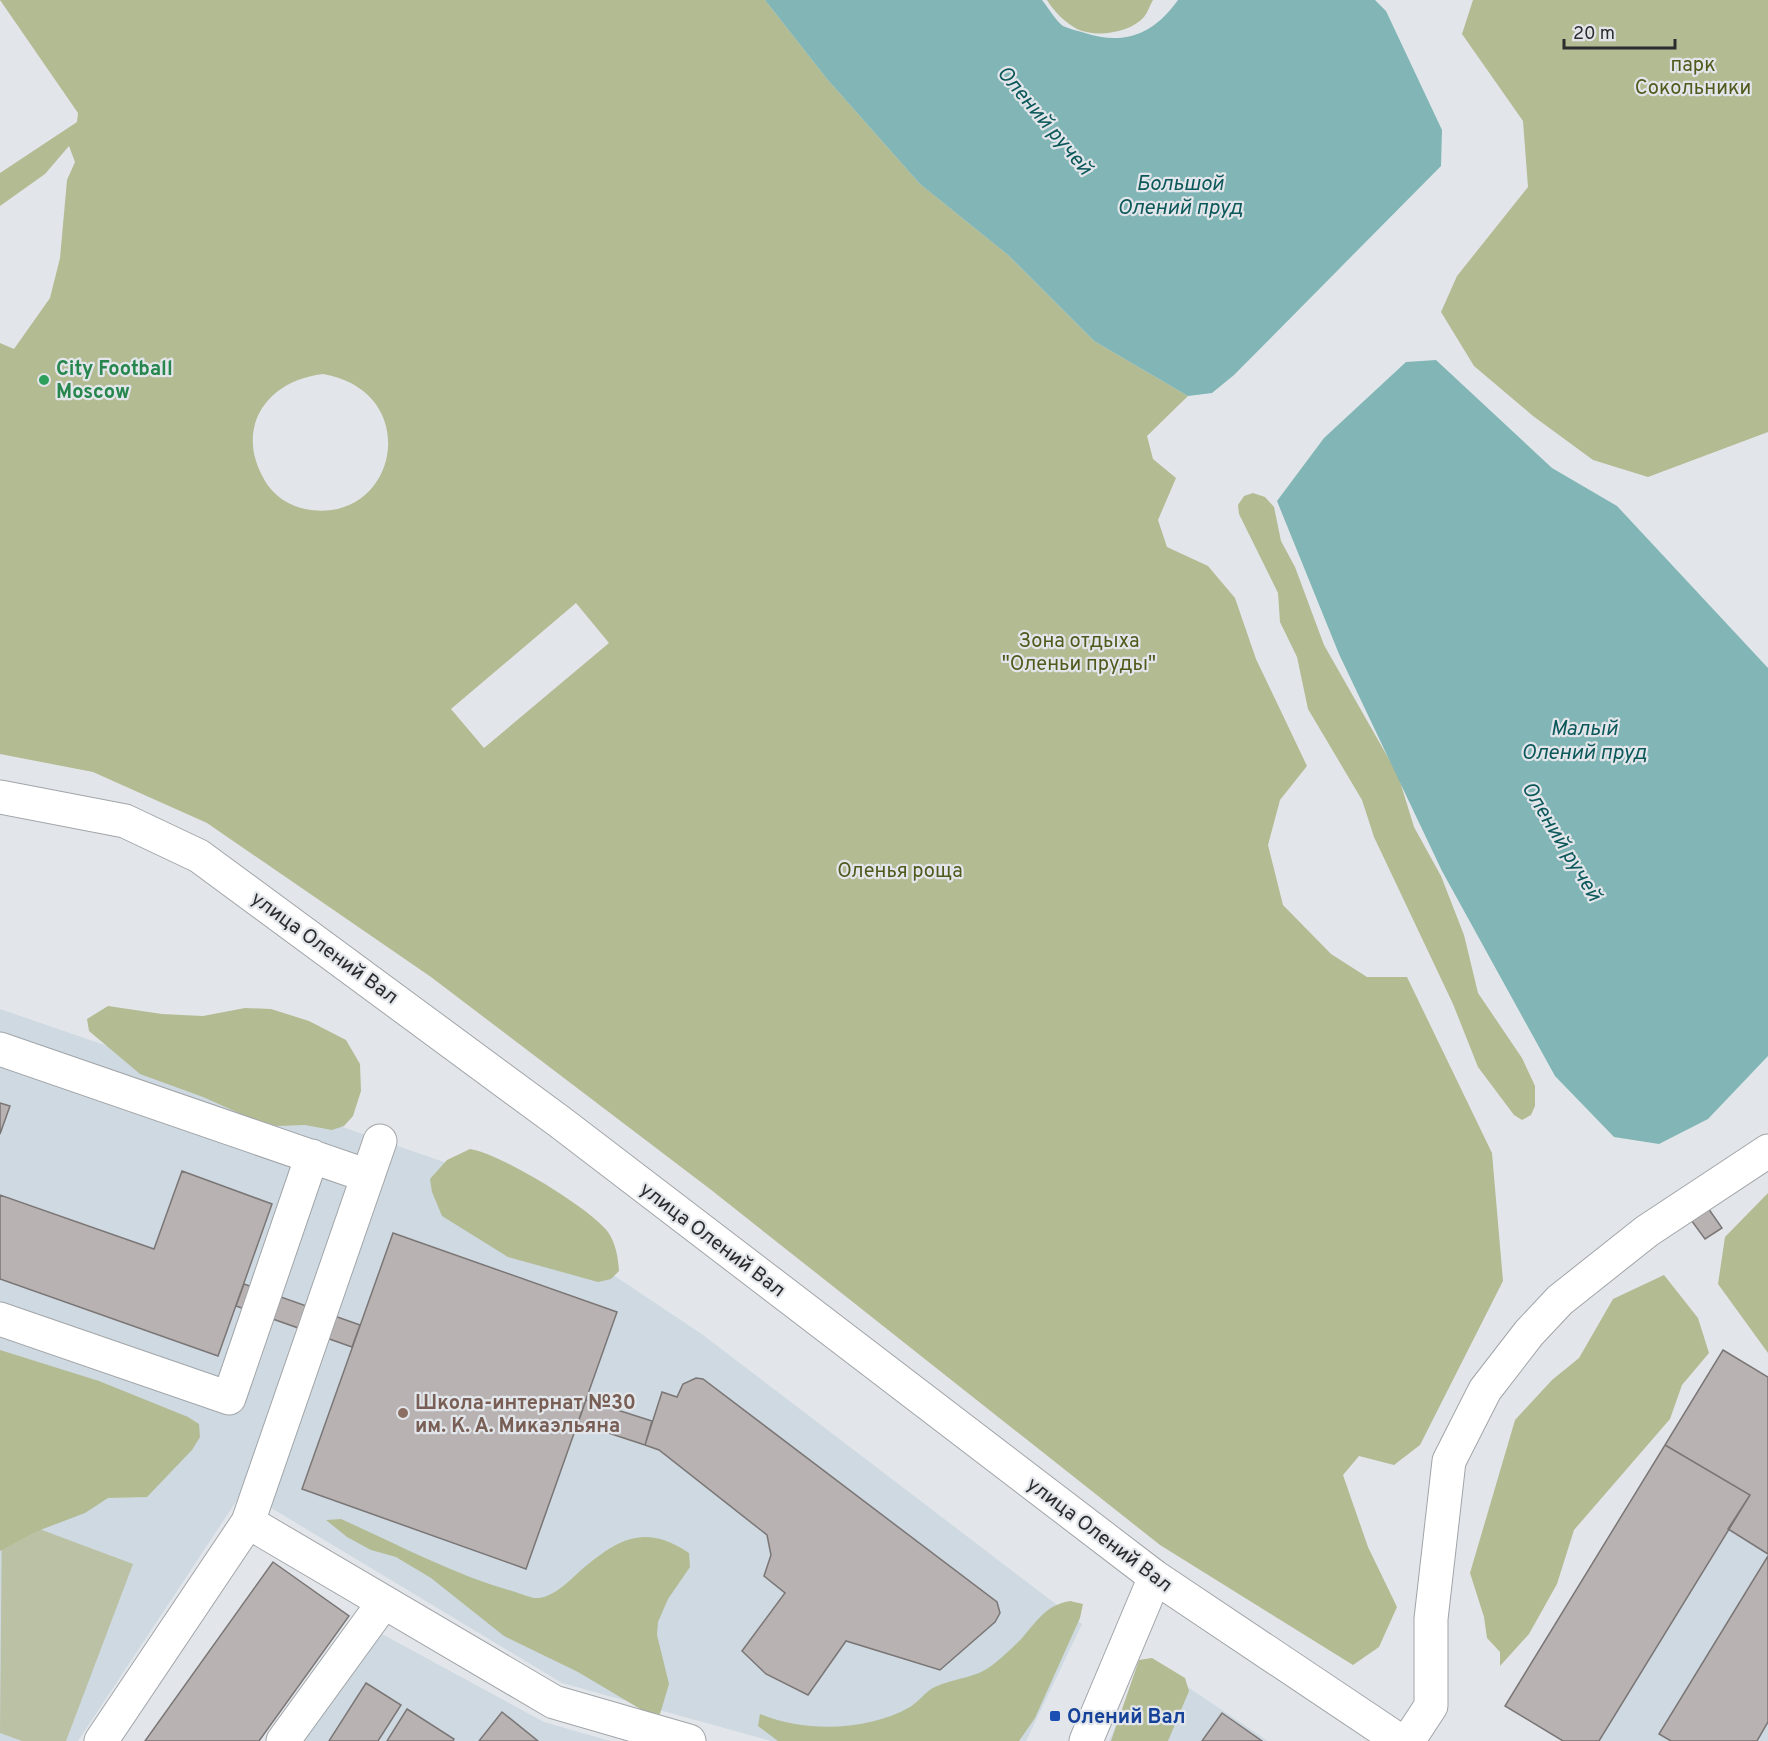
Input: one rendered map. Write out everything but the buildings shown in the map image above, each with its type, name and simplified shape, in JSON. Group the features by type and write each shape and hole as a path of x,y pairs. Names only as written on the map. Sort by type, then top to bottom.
{"main road":[{"name":"улица Олений Вал","path":"0,797 125,821 199,856 524,1094 1155,1577 1400,1741"},
{"path":"0,1049 368,1176"},
{"path":"100,1741 248,1522 380,1141"},
{"path":"1408,1741 1431,1706 1431,1619 1449,1461 1485,1390 1529,1333 1560,1300 1647,1231 1768,1150"},
{"path":"0,1319 229,1398 312,1156"},
{"path":"248,1522 554,1702 689,1741"},
{"path":"1086,1741 1155,1577"},
{"path":"283,1741 384,1602"}],"shaded area":[{"name":"Школа-интернат №30 им. К. А. Микаэльяна","path":"0,1009 444,1162 703,1335 1082,1624 1026,1741 771,1741 562,1683 243,1491 78,1741 0,1741"},
{"path":"1723,1350 1768,1377 1768,1741 1563,1741 1505,1706"},
{"path":"382,1634 544,1722 610,1741 302,1741"},
{"path":"1146,1659 1268,1741 1109,1741"}],"green space":[{"name":"Оленья роща","path":"0,0 765,0 827,79 920,184 1008,255 1094,341 1188,396 1147,436 1153,459 1176,478 1158,520 1167,547 1208,566 1235,598 1256,659 1307,766 1280,800 1268,845 1283,905 1331,954 1367,977 1407,977 1492,1153 1503,1281 1420,1445 1394,1465 1359,1456 1343,1475 1368,1547 1397,1607 1379,1647 1353,1665 1160,1545 710,1189 431,977 207,823 93,772 0,754 0,343 14,349 50,298 60,258 67,180 75,162 69,146 45,174 0,206 0,173 77,122 78,113","holes":["323,374 356,386 377,405 387,429 387,455 378,479 361,498 336,509 305,509 282,499 265,481 256,462 253,443 254,426 271,397 285,386 303,378","576,603 609,643 484,748 451,709"]},
{"path":"1047,0 1153,0 1145,15 1130,27 1112,32 1094,33 1077,29 1068,23"},
{"name":"парк Сокольники","path":"1473,0 1768,0 1768,432 1648,477 1593,460 1533,416 1474,366 1441,312 1457,276 1528,187 1523,121 1462,34"},
{"path":"1253,493 1265,497 1274,507 1281,541 1295,567 1324,645 1398,775 1414,827 1441,876 1464,935 1478,993 1522,1058 1535,1086 1535,1106 1531,1115 1522,1120 1514,1115 1478,1067 1453,1004 1374,837 1362,800 1308,709 1297,657 1280,622 1278,593 1239,514 1238,505 1244,496"},
{"path":"108,1006 162,1014 203,1016 245,1008 271,1009 309,1021 346,1040 360,1064 361,1091 353,1116 344,1126 332,1130 305,1125 277,1126 250,1118 203,1097 140,1074 89,1031 87,1019"},
{"path":"470,1149 501,1160 522,1171 583,1209 608,1232 613,1241 619,1271 611,1279 598,1282 508,1257 442,1216 432,1192 430,1179 447,1160"},
{"path":"1768,1193 1768,1353 1718,1284 1725,1237"},
{"path":"1664,1275 1698,1318 1709,1353 1682,1385 1670,1419 1574,1530 1557,1584 1529,1634 1500,1666 1500,1652 1487,1638 1484,1617 1470,1573 1515,1420 1552,1380 1579,1358 1613,1299"},
{"path":"0,1350 99,1381 188,1417 199,1424 200,1437 192,1450 147,1497 108,1498 85,1513 35,1532 0,1551"},
{"path":"2,1515 133,1564 66,1741 22,1741 0,1733"},
{"path":"341,1519 468,1576 536,1598 545,1597 556,1591 607,1550 632,1539 645,1537 658,1539 689,1553 690,1567 668,1599 658,1622 657,1635 669,1684 660,1714 647,1713 578,1672 504,1636 431,1578 396,1557 371,1550 347,1537 326,1520"},
{"path":"1070,1601 1083,1604 1080,1618 1035,1718 1019,1741 778,1741 758,1726 760,1714 797,1724 836,1727 875,1721 893,1715 916,1703 936,1686 988,1668 1019,1641 1044,1613"},
{"path":"1152,1658 1185,1678 1189,1691 1168,1741 1111,1741 1139,1660"}],"water":[{"name":"Большой Олений пруд","path":"765,0 1042,0 1063,26 1099,37 1113,38 1137,34 1148,29 1169,12 1178,0 1375,0 1386,11 1442,130 1441,166 1234,375 1212,393 1188,396 1094,341 1008,255 920,184 827,79"},
{"name":"Малый Олений пруд","path":"1436,360 1552,468 1617,506 1768,668 1768,1056 1708,1119 1659,1144 1614,1137 1555,1076 1442,871 1339,654 1277,501 1324,438 1406,362"}],"place":[{"name":"City Football Moscow","path":"44,380"},
{"name":"Школа-интернат №30 им. К. А. Микаэльяна","path":"403,1413"},
{"name":"Олений Вал","path":"1055,1716"}],"water label":[{"name":"Олений ручей","path":"1045,120"},
{"name":"Олений ручей","path":"1562,841"}],"park label":[{"name":"Зона отдыха \"Оленьи пруды\"","path":"1079,652"}]}
